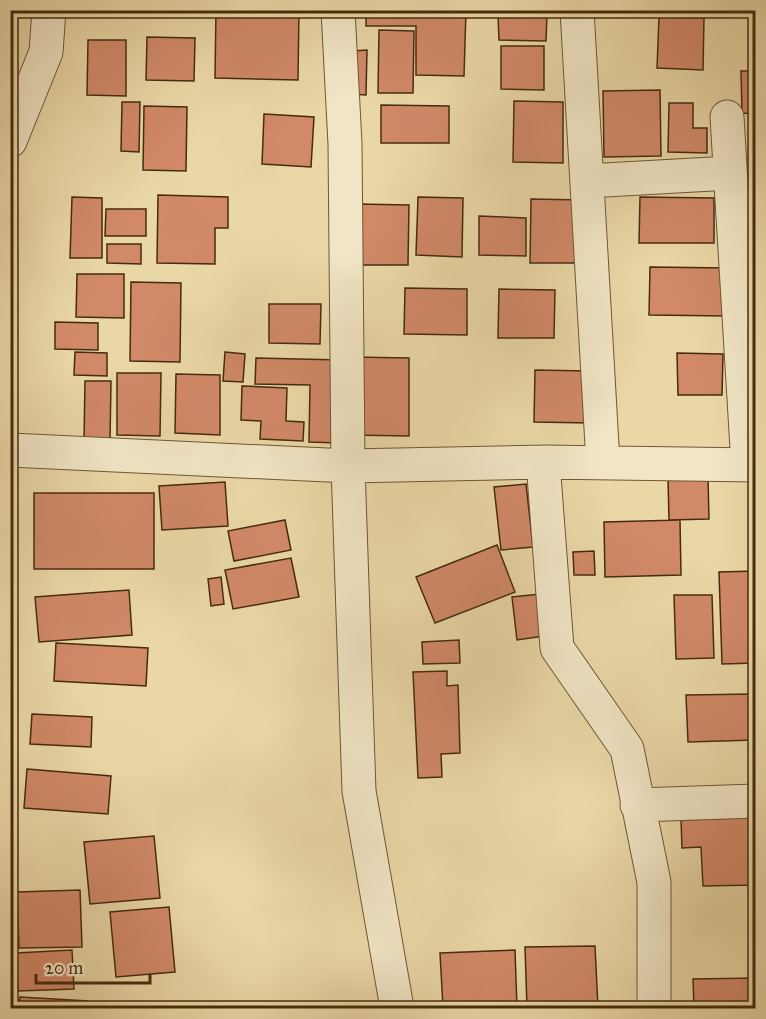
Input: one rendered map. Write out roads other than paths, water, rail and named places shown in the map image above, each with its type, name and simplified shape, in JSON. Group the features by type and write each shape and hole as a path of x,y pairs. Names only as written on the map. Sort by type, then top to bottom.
{"street":[{"path":"10,141 46,52 49,10"},
{"path":"338,10 345,144 348,465 359,790 397,1008"},
{"path":"577,10 603,463"},
{"path":"10,450 348,465 543,462 752,465 727,117"},
{"path":"587,181 730,173"},
{"path":"543,462 558,648 627,749 654,882 654,1008"},
{"path":"637,805 756,801"}]}
